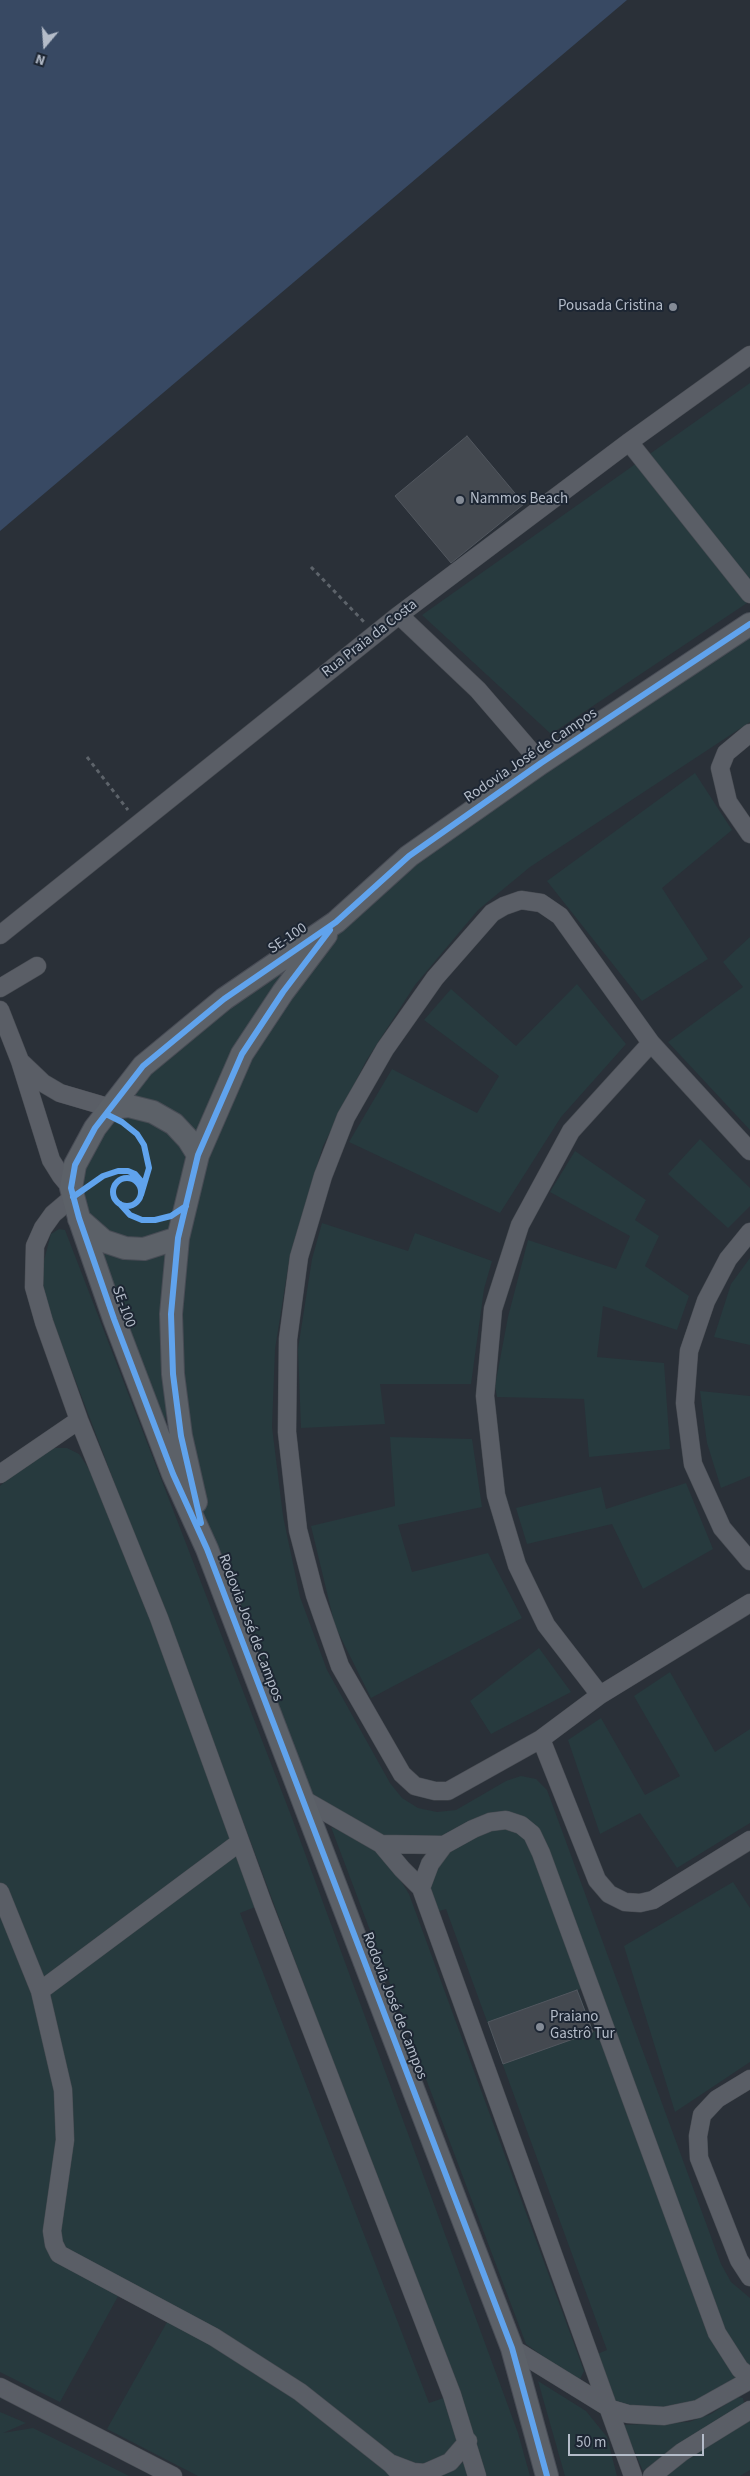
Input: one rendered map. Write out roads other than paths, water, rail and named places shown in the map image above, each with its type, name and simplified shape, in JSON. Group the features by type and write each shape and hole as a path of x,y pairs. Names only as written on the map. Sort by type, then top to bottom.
{"main road":[{"name":"Rodovia José de Campos","path":"336,922 409,856 541,763 750,624"},
{"name":"SE-100","path":"207,1549 173,1474 114,1319 79,1218 72,1192 75,1165 95,1128 143,1066 224,999 336,922"},
{"name":"SE-100","path":"207,1549 181,1436 173,1374 171,1314 178,1238 198,1155 242,1054 284,992 336,922"},
{"path":"112,1108 129,1106 153,1112 174,1124 188,1139 198,1155"},
{"path":"79,1218 104,1241 124,1248 144,1249 178,1238"},
{"name":"Rodovia José de Campos","path":"207,1549 512,2348 547,2476"}],"street":[{"name":"Rua Praia da Costa","path":"0,935 399,615 629,442 750,355"},
{"path":"629,442 750,594"},
{"path":"399,615 478,690 541,763"},
{"path":"750,733 726,753 720,768 728,802 750,834"},
{"path":"750,1151 651,1043 560,916 541,903 520,900 504,906 492,914 435,978 385,1049 346,1117 323,1176 299,1257 288,1339 287,1432 298,1530 315,1595 340,1666 402,1774 415,1786 435,1791 448,1791 541,1739 600,1696 750,1602"},
{"path":"0,988 37,966"},
{"path":"0,1010 20,1061 51,1160 72,1192 43,1228 35,1246 34,1287 44,1322 80,1420 158,1618 240,1842 468,2441 477,2476"},
{"path":"600,1696 546,1624 517,1565 496,1495 485,1396 493,1309 520,1225 572,1130 651,1043"},
{"path":"20,1061 43,1083 60,1093 112,1108"},
{"path":"750,1232 728,1259 706,1301 689,1351 685,1403 693,1464 722,1528 750,1561"},
{"path":"0,1474 80,1420"},
{"path":"541,1739 597,1880 609,1894 625,1902 640,1903 653,1900 750,1840"},
{"path":"301,1798 381,1844 402,1870 421,1888 611,2409 633,2476"},
{"path":"421,1888 430,1864 444,1845 490,1822 506,1820 521,1825 532,1834 541,1853 717,2333 740,2369 750,2379 698,2409 664,2416 628,2414 611,2409 512,2348"},
{"path":"40,1991 240,1842"},
{"path":"381,1844 444,1845"},
{"path":"0,1892 40,1991 64,2090 66,2140 52,2231 54,2244 59,2254 214,2337 300,2392 396,2470 426,2473 450,2462 468,2441"},
{"path":"750,2079 717,2099 702,2115 698,2136 699,2158 739,2260 750,2277"},
{"path":"0,2387 173,2476"},
{"path":"652,2476 682,2452 750,2410"}],"water":[{"path":"0,0 627,0 0,531"}],"place":[{"name":"Pousada Cristina","path":"673,307"},
{"name":"Nammos Beach","path":"460,500"},
{"name":"Praiano Gastrô Tur","path":"540,2027"}]}
